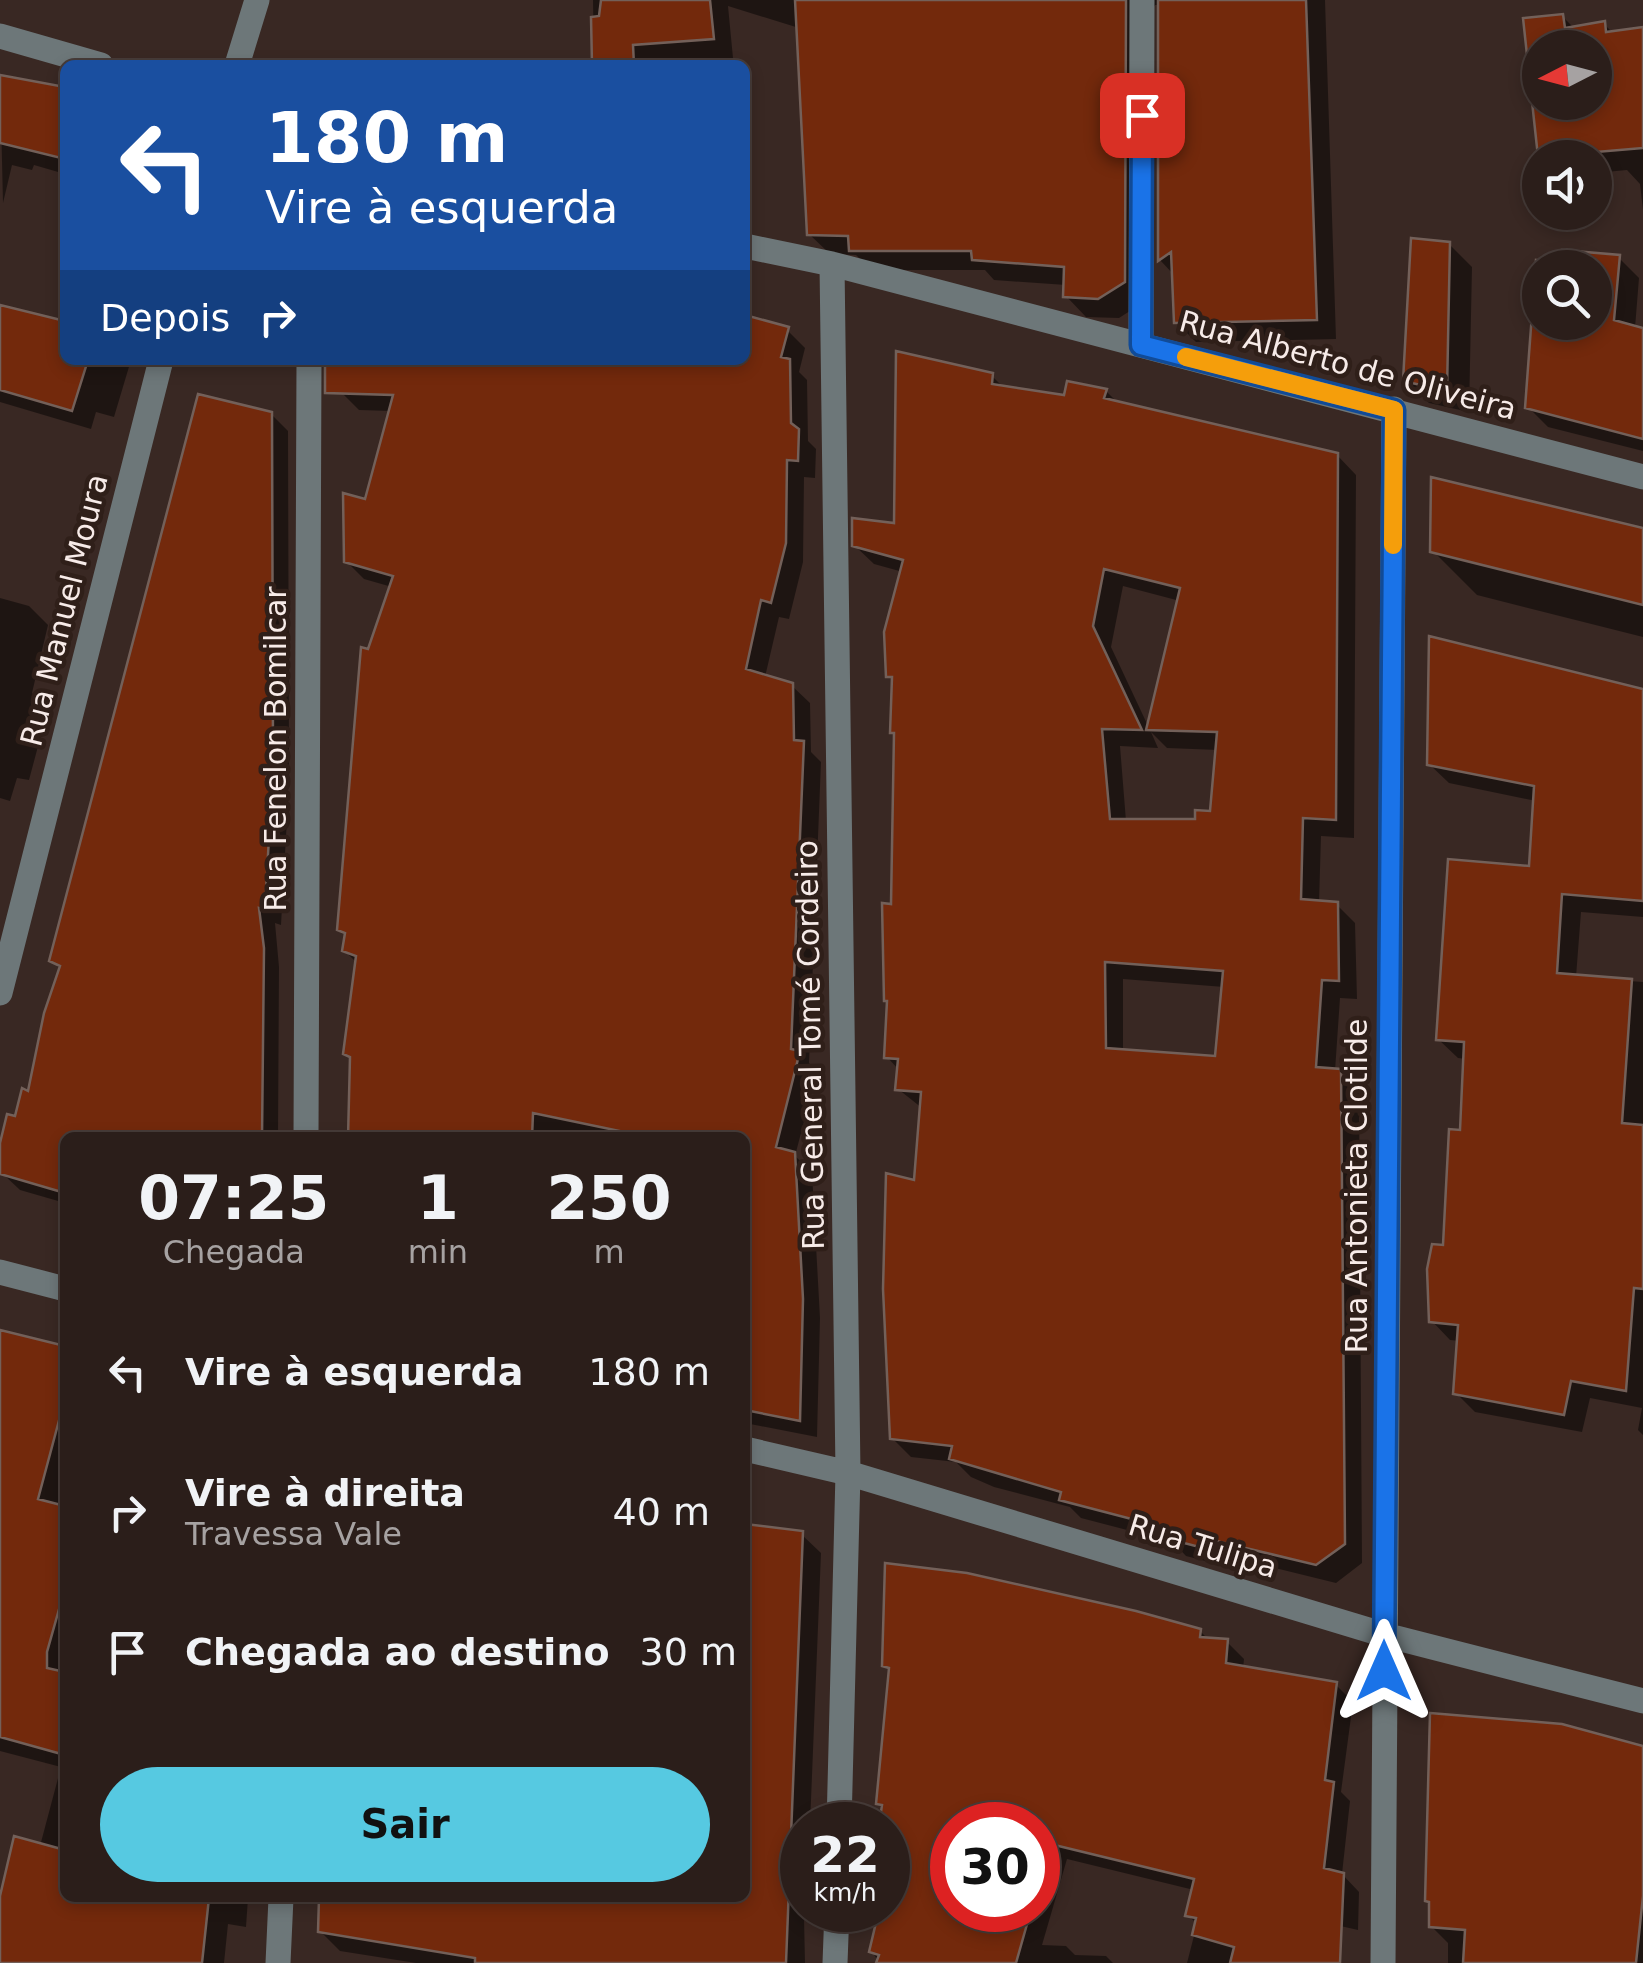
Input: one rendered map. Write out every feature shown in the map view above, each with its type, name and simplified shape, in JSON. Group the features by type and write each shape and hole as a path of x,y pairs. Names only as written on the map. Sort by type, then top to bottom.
{"street":[{"path":"238,60 256,0"},
{"path":"1141,345 1142,0"},
{"path":"0,36 83,60"},
{"name":"Rua Alberto de Oliveira","path":"750,247 832,264 1643,476"},
{"name":"Rua General Tomé Cordeiro","path":"832,264 848,1472 840,1802"},
{"name":"Rua Manuel Moura","path":"0,993 160,365"},
{"name":"Rua Fenelon Bomilcar","path":"306,1132 308,365"},
{"name":"Rua Antonieta Clotilde","path":"1383,1963 1394,410"},
{"path":"0,1272 60,1288"},
{"name":"Rua Tulipa","path":"750,1451 848,1472 1385,1635 1643,1701"},
{"path":"278,1963 282,1902"},
{"path":"836,1963 837,1932"}],"building":[{"path":"601,0 710,0 714,39 633,45 634,60 592,60 591,17 599,16"},
{"path":"795,0 1126,0 1125,282 1098,299 1063,297 1064,267 972,260 971,251 849,251 848,236 807,235"},
{"path":"1158,0 1306,0 1317,320 1174,323 1171,252 1158,261"},
{"path":"1563,14 1565,28 1605,21 1606,30 1524,30 1523,18"},
{"path":"1643,27 1643,148 1612,151 1612,140 1536,140 1534,120 1612,120 1612,31"},
{"path":"0,75 60,86 60,158 0,143"},
{"path":"1411,238 1450,242 1447,391 1403,381"},
{"path":"1612,254 1620,255 1614,320 1643,328 1643,439 1525,408 1530,340 1612,340"},
{"path":"0,305 60,320 60,365 86,365 72,411 0,390"},
{"path":"750,316 789,327 781,357 790,359 791,423 799,429 798,461 787,460 786,543 771,603 761,600 746,669 793,683 794,740 804,741 791,1049 800,1051 776,1147 795,1152 803,1299 800,1421 750,1411 750,1132 624,1132 533,1113 532,1132 348,1132 350,1057 343,1054 356,956 342,951 345,933 337,930 361,647 368,649 393,576 344,562 343,493 365,499 393,395 325,393 325,365 750,365"},
{"path":"896,351 993,373 992,384 1064,395 1067,381 1107,389 1104,398 1338,453 1336,820 1303,818 1301,899 1338,902 1339,981 1322,980 1316,1067 1341,1069 1345,1544 1316,1565 1204,1538 1203,1548 1165,1538 1166,1528 1059,1500 1061,1492 949,1459 952,1446 890,1439 883,1289 886,1173 914,1180 921,1092 895,1090 898,1059 884,1058 887,1001 882,903 891,904 894,733 890,733 892,677 886,677 884,632 903,560 852,546 852,518 894,523","holes":["1104,569 1180,588 1146,730 1217,732 1210,811 1195,810 1195,819 1110,819 1102,729 1142,730 1093,626","1105,962 1223,971 1215,1056 1106,1048"]},
{"path":"198,394 272,412 273,745 266,780 272,782 265,910 259,908 264,948 262,1132 60,1132 60,1192 0,1174 0,1143 7,1114 15,1116 22,1088 28,1091 44,1013 60,966 49,961"},
{"path":"1431,477 1643,528 1643,605 1430,552"},
{"path":"1429,636 1643,689 1643,901 1562,894 1557,973 1632,979 1622,1123 1643,1125 1643,1289 1634,1288 1626,1391 1571,1381 1564,1415 1453,1394 1458,1325 1429,1322 1427,1269 1432,1244 1443,1245 1449,1129 1460,1130 1464,1042 1436,1040 1448,859 1529,866 1534,786 1427,765"},
{"path":"0,1330 60,1345 60,1417 38,1499 60,1505 60,1606 47,1652 47,1668 60,1671 60,1754 0,1737"},
{"path":"750,1525 803,1531 792,1802 780,1802 780,1932 787,1932 786,1963 475,1963 475,1958 318,1932 319,1902 750,1902"},
{"path":"885,1563 967,1573 1136,1611 1201,1629 1200,1637 1228,1639 1226,1663 1337,1682 1325,1780 1334,1782 1324,1868 1344,1873 1340,1963 1230,1963 1234,1947 1192,1935 1196,1918 1185,1916 1194,1879 1060,1846 1060,1802 930,1802 930,1932 1025,1932 1016,1963 876,1963 879,1955 869,1952 874,1932 910,1932 910,1802 876,1802 889,1668 882,1666"},
{"path":"1430,1713 1562,1724 1643,1746 1643,1896 1636,1963 1463,1963 1465,1930 1429,1927 1429,1902 1425,1901"},
{"path":"14,1836 60,1849 60,1902 209,1902 202,1963 0,1963 0,1896"}],"slow traffic":[{"path":"1186,357 1394,410 1393,545"}],"route":[{"path":"1142,115 1141,345 1394,410 1384,1671"}]}
